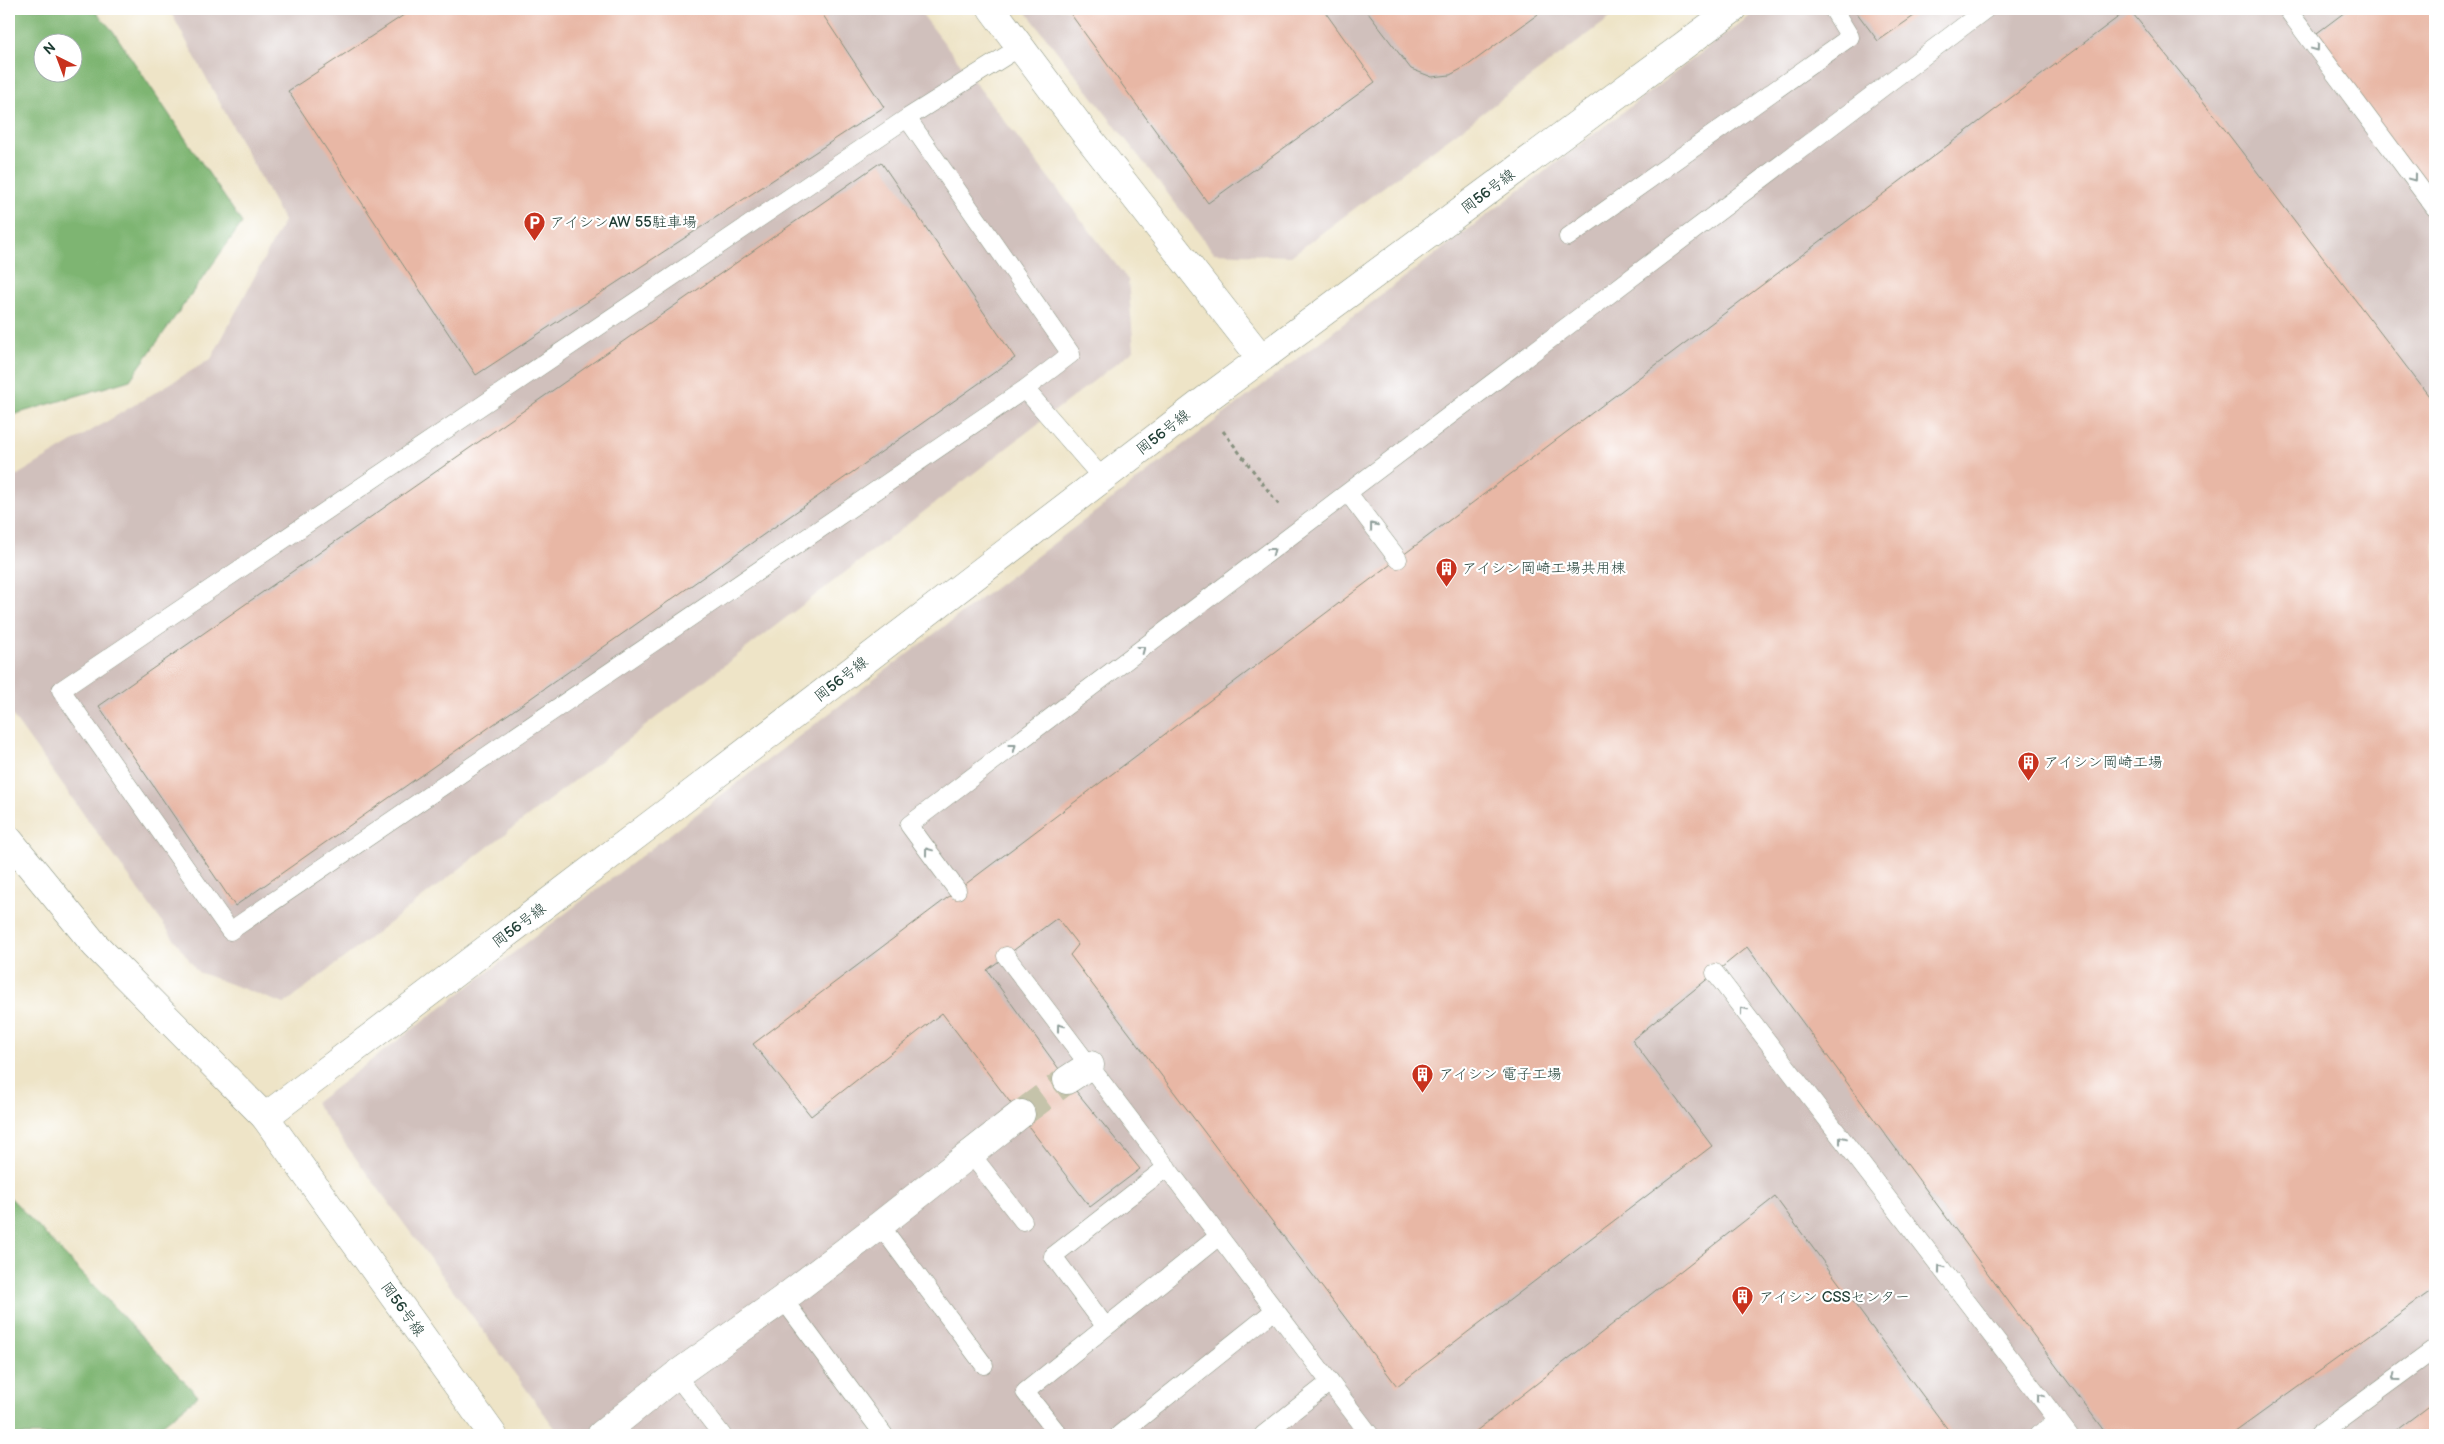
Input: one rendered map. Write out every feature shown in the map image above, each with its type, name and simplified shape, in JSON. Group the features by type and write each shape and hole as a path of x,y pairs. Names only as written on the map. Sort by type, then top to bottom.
{"street":[{"path":"992,9 1084,132 1262,358"},
{"name":"岡56号線","path":"493,1435 265,1117 1103,479 1201,402 1733,9"},
{"path":"9,840 95,945 265,1117"},
{"path":"1067,1080 1090,1066"},
{"path":"601,1435 676,1375 880,1225 1021,1114"}],"lane":[{"path":"1568,237 1850,37 1833,9"},
{"path":"957,890 909,825 1986,9"},
{"path":"2287,9 2435,208"},
{"path":"907,118 1070,354 1025,389 230,931 61,690 907,118 1020,47"},
{"path":"1025,389 1103,479"},
{"path":"1348,493 1398,559"},
{"path":"1006,956 1370,1435"},
{"path":"1715,973 2069,1435"},
{"path":"971,1154 1023,1221"},
{"path":"1105,1326 1053,1256 1167,1167"},
{"path":"880,1225 984,1365"},
{"path":"1058,1435 1025,1392 1219,1236"},
{"path":"783,1298 884,1435"},
{"path":"1119,1435 1275,1310"},
{"path":"2318,1435 2435,1349"},
{"path":"676,1375 722,1435"},
{"path":"1263,1435 1330,1382"},
{"path":"2038,1435 2058,1420"}],"path":[{"path":"1201,402 1299,530"}],"shaded area":[{"path":"169,9 918,9 1128,280 1134,350 284,1004 198,972 9,711 9,480 211,359 284,221"},
{"path":"1024,9 1622,9 1291,256 1214,253"},
{"path":"1759,9 2435,9 2435,1435 560,1435 315,1103"}],"green space":[{"path":"9,9 93,9 113,31 242,223 130,380 9,416"},
{"path":"9,1196 198,1396 149,1435 9,1435"}],"building":[{"name":"アイシンAW 55駐車場","path":"413,9 819,9 884,107 476,375 288,91"},
{"path":"1067,9 1323,9 1375,82 1208,203"},
{"path":"1365,9 1545,9 1467,66 1450,75 1432,77 1411,69"},
{"path":"1854,9 1924,9 1878,41"},
{"name":"アイシン岡崎工場","path":"2129,9 2196,92 2435,404 2435,1288 2231,1435 2107,1435 1747,947 1632,1040 1712,1146 1397,1386 1070,955 1078,945 1057,918 987,970 1067,1080 1140,1169 1090,1207 942,1013 811,1116 753,1044"},
{"path":"2349,9 2435,9 2435,203 2309,39"},
{"path":"881,162 1015,358 235,906 99,706"},
{"name":"アイシン CSSセンター","path":"1775,1197 1952,1435 1471,1435"},
{"path":"2435,1401 2435,1435 2390,1435"}],"tunnel":[{"path":"1021,1114 1067,1080"}],"place":[{"name":"アイシンAW 55駐車場","path":"534,241"},
{"name":"アイシン岡崎工場共用棟","path":"1446,587"},
{"name":"アイシン岡崎工場","path":"2028,781"},
{"name":"アイシン 電子工場","path":"1423,1093"},
{"name":"アイシン CSSセンター","path":"1743,1316"}]}
